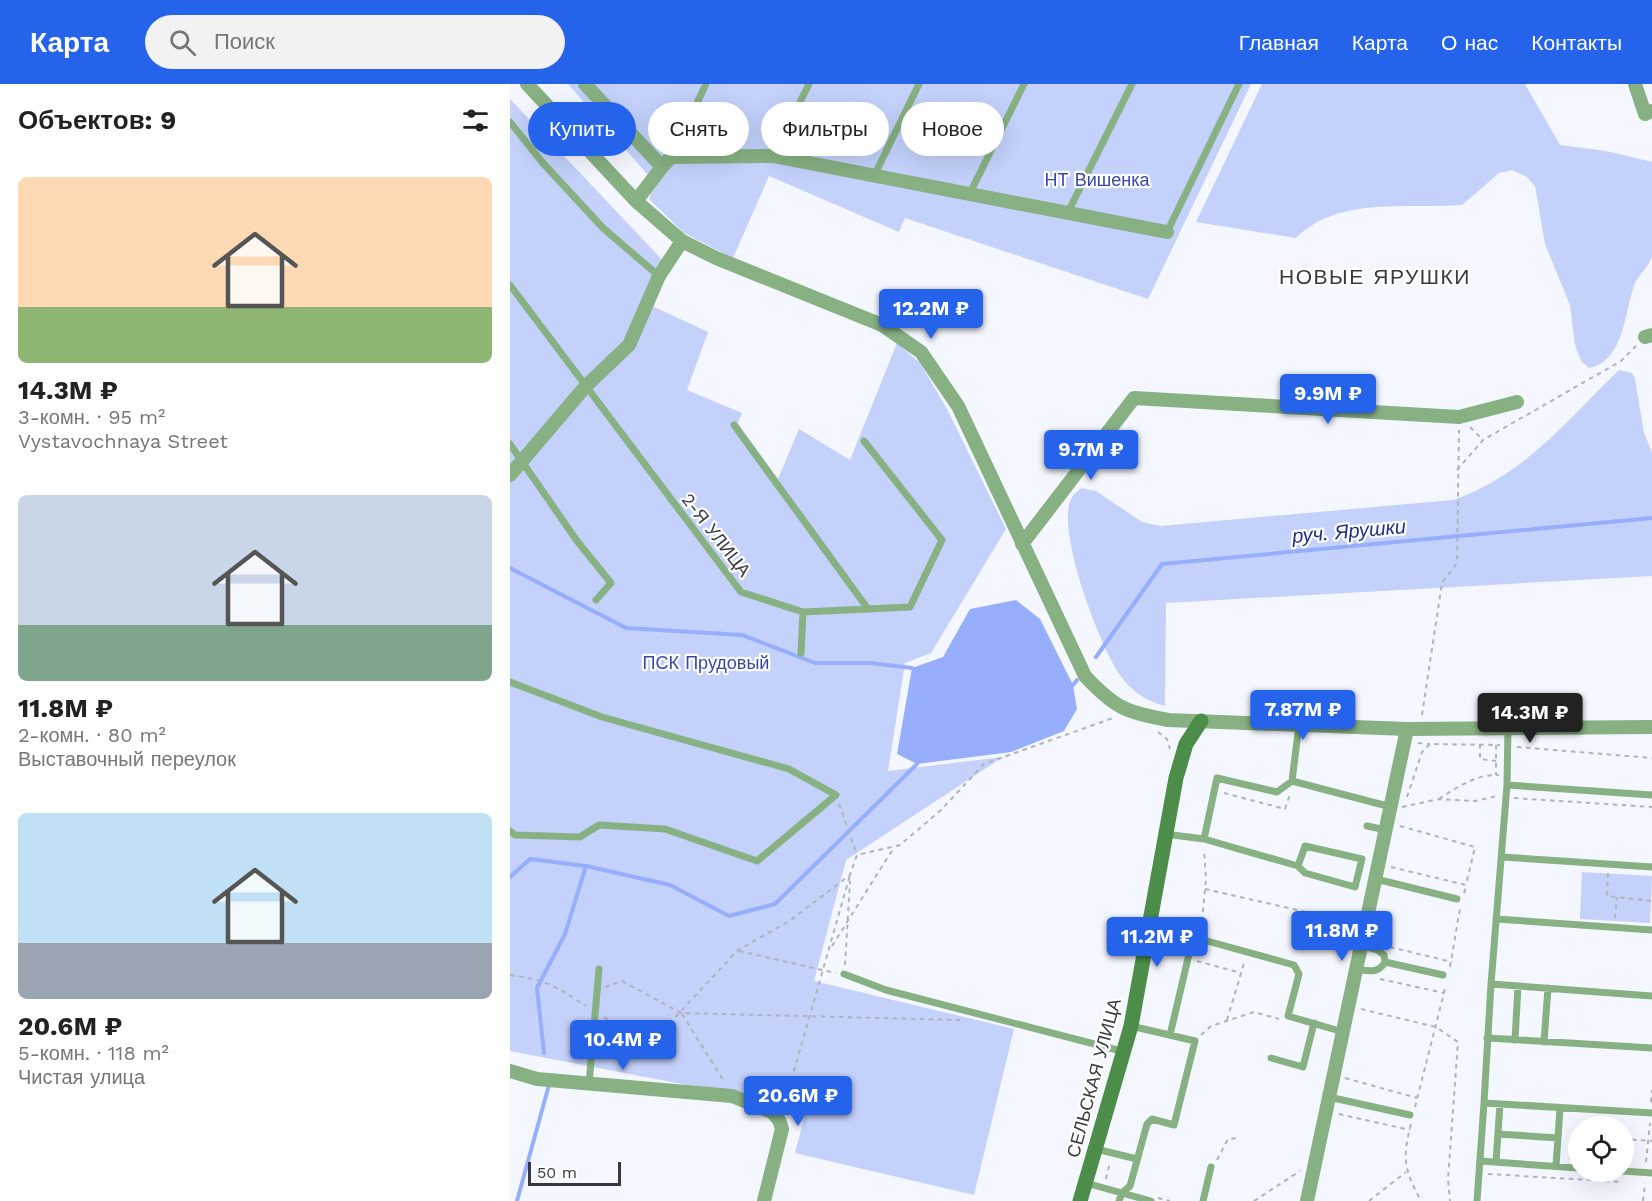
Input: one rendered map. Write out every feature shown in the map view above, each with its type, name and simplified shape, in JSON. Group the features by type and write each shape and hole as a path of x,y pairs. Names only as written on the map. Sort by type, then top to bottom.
{"street":[{"path":"527,84 636,201 682,241 716,258 882,325 921,352 958,406 1085,676 1110,702 1133,714 1168,720 1407,729 1652,727"},
{"path":"1635,84 1645,114 1652,111"},
{"path":"591,87 666,162 773,156 1167,232"},
{"path":"636,201 666,162"},
{"path":"510,475 585,387 629,345 659,276 682,241"},
{"path":"1022,544 1134,398 1459,417 1516,402"},
{"name":"СЕЛЬСКАЯ УЛИЦА","path":"1080,1201 1125,1052 1165,834 1186,744 1201,721"},
{"path":"1307,1201 1376,879 1385,865 1387,827 1407,729"},
{"path":"510,1071 537,1079 732,1096 772,1112 779,1120 783,1130 764,1201"}],"lane":[{"path":"666,162 706,84"},
{"path":"800,102 809,84"},
{"path":"875,174 919,84"},
{"path":"970,193 1023,84"},
{"path":"1068,212 1132,84"},
{"path":"1167,232 1239,84"},
{"path":"510,122 542,162 603,228 659,276"},
{"name":"2-Я УЛИЦА","path":"510,285 741,592 803,612 910,607 942,540 864,441"},
{"path":"734,425 868,609"},
{"path":"510,444 577,541 611,583 596,600"},
{"path":"801,654 803,612"},
{"path":"510,682 602,717 789,769 836,795 757,861 665,829 599,825 580,837 515,835 510,831"},
{"path":"1292,785 1299,725"},
{"path":"1477,1201 1507,785 1508,728"},
{"path":"1204,839 1217,778 1278,792 1292,785 1391,807"},
{"path":"1507,785 1652,795"},
{"path":"1367,825 1387,827"},
{"path":"1165,834 1204,839 1298,866 1305,873 1355,887 1362,859"},
{"path":"1298,866 1305,846 1385,865"},
{"path":"1502,857 1652,867"},
{"path":"1376,879 1460,899"},
{"path":"1496,919 1652,930"},
{"path":"1148,924 1294,965 1299,974 1288,1016 1343,1032"},
{"path":"1170,1035 1188,958 1196,938"},
{"path":"1356,969 1373,972 1381,969 1385,962 1384,955 1362,941"},
{"path":"1385,962 1446,977"},
{"path":"589,1084 599,969"},
{"path":"844,974 886,990 1125,1052"},
{"path":"1491,984 1652,996"},
{"path":"1515,1040 1518,986"},
{"path":"1544,1042 1548,988"},
{"path":"1270,1058 1303,1067 1314,1023"},
{"path":"1119,1201 1122,1193 1130,1186 1147,1124 1152,1119 1174,1125 1195,1041 1131,1026"},
{"path":"1487,1038 1652,1048"},
{"path":"1329,1097 1412,1115"},
{"path":"1484,1103 1651,1113"},
{"path":"1496,1162 1500,1104"},
{"path":"1556,1166 1560,1107"},
{"path":"1498,1134 1558,1138"},
{"path":"1096,1149 1137,1159"},
{"path":"1480,1161 1568,1167"},
{"path":"1203,1201 1211,1167"},
{"path":"1634,1172 1649,1173"},
{"path":"1086,1183 1151,1201"}],"path":[{"path":"1457,470 1483,440 1621,361 1649,336"},
{"path":"1422,715 1442,583 1457,563 1459,417"},
{"path":"831,948 893,849 941,810 984,764 1106,719 1133,714"},
{"path":"1480,744 1480,759 1496,761"},
{"path":"1496,744 1496,775"},
{"path":"1439,799 1461,784 1490,775"},
{"path":"1222,792 1285,809 1292,785"},
{"path":"779,1120 857,855 836,795"},
{"path":"1391,807 1405,807 1439,799 1475,801 1506,795"},
{"path":"1513,805 1514,798 1652,807"},
{"path":"1387,827 1475,847 1466,885 1460,899 1452,962 1446,977 1436,1027 1404,1152 1406,1172 1421,1201"},
{"path":"1196,938 1205,889 1204,839"},
{"path":"857,855 893,849"},
{"path":"1609,864 1606,896 1652,901"},
{"path":"1385,865 1466,885"},
{"path":"738,950 844,974 849,922 850,875"},
{"path":"510,975 541,979 554,984 634,1038 651,1043 738,950 788,922 850,875"},
{"path":"1205,889 1324,916 1354,929 1362,941"},
{"path":"1614,928 1617,897"},
{"path":"1383,945 1452,962"},
{"path":"1227,1020 1247,951"},
{"path":"1188,958 1241,973"},
{"path":"1376,978 1444,993"},
{"path":"597,990 622,981 681,1013 969,1020"},
{"path":"1348,1007 1436,1027 1458,1042 1448,1179 1450,1201"},
{"path":"1195,1041 1211,1026 1254,1011 1282,1020 1288,1016"},
{"path":"681,1013 732,1096"},
{"path":"1340,1077 1418,1098"},
{"path":"1643,1201 1645,1183 1649,1173 1652,1090"},
{"path":"1332,1112 1410,1130"},
{"path":"1211,1167 1220,1158 1228,1139 1238,1138"},
{"path":"1634,1140 1650,1141"},
{"path":"1254,1201 1316,1161"},
{"path":"1369,1201 1406,1172"},
{"path":"1488,1174 1568,1179"},
{"path":"1645,1183 1652,1184"}],"green space":[{"name":"НТ Вишенка","path":"568,84 1251,84 1148,299 905,218 899,232 769,176 733,258 684,233 649,199 655,183 631,156 636,156 636,102 584,102"},
{"path":"1262,84 1525,84 1560,145 1606,151 1652,162 1652,255 1635,283 1621,333 1610,356 1589,368 1581,361 1575,345 1570,305 1545,244 1535,186 1527,177 1512,170 1499,173 1462,205 1374,207 1352,210 1312,225 1296,238 1196,222"},
{"name":"ПСК Прудовый","path":"510,99 528,118 528,156 564,156 670,268 652,306 708,332 687,390 742,413 738,423 778,479 799,429 850,460 897,343 920,363 947,409 1006,529 931,653 905,663 888,771 1003,757 846,860 814,981 1014,1029 974,1195 795,1153 807,1108 510,1051"},
{"path":"1619,370 1632,373 1635,379 1644,433 1652,452 1652,576 1166,603 1165,706 1140,695 1129,686 1111,661 1082,587 1069,534 1068,512 1072,497 1082,488 1096,491 1142,522 1161,526 1453,500 1479,489 1523,461 1562,427"},
{"path":"1582,872 1652,876 1650,923 1580,919"}],"water":[{"path":"1016,600 1040,619 1073,685 1077,709 1064,731 1011,752 917,764 897,754 912,668 943,657 970,609"}],"waterway":[{"name":"руч. Ярушки","path":"1096,657 1162,564 1652,518"},
{"path":"510,568 626,628 742,635 815,663 870,663 912,668"},
{"name":"руч. Ярушки","path":"1073,685 1077,680"},
{"path":"510,877 530,859 586,866 670,885 729,916 775,904 917,764"},
{"path":"544,1053 537,988 565,934 586,866"},
{"path":"517,1201 549,1085"}],"district":[{"name":"НОВЫЕ ЯРУШКИ","path":"1375,277"}]}
